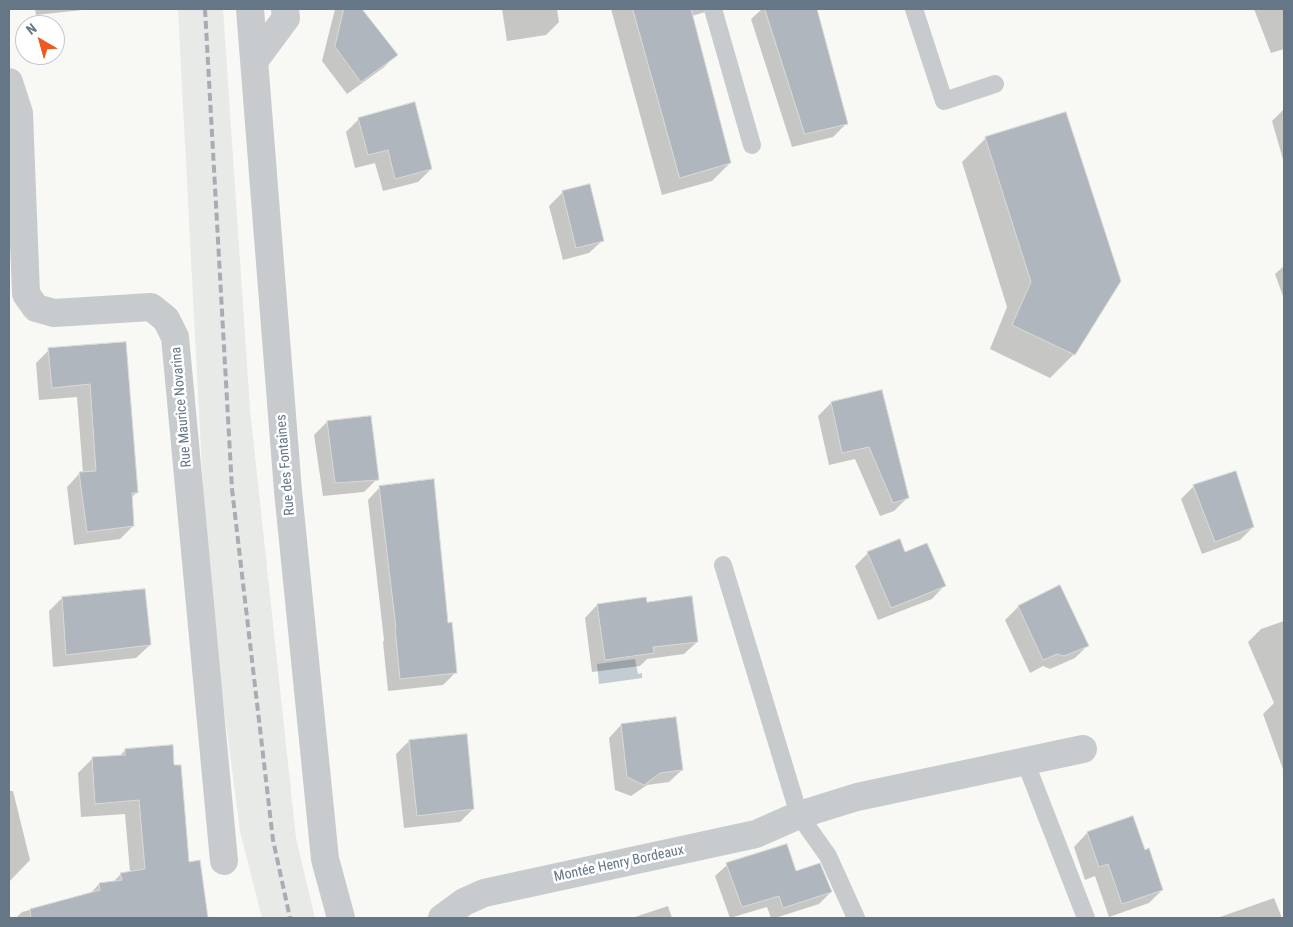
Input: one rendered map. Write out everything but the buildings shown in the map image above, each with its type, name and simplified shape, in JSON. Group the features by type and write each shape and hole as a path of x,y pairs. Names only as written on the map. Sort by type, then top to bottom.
{"street":[{"name":"Rue des Fontaines","path":"250,9 289,500 325,859 343,918"},
{"path":"255,60 286,18 285,9"},
{"name":"Rue Maurice Novarina","path":"9,82 19,113 26,294 36,308 54,313 151,307 166,319 175,337 224,861"},
{"name":"Montée Henry Bordeaux","path":"442,918 464,902 484,893 756,834 799,815 857,797 1083,749"}],"lane":[{"path":"714,9 752,145"},
{"path":"914,9 944,101 995,84"},
{"path":"723,565 799,815 828,856 856,918"},
{"path":"1026,761 1086,918"}],"shaded area":[{"path":"178,9 223,9 250,409 296,838 315,918 262,918 240,831 208,585"},
{"path":"635,659 638,674 642,673 642,678 599,684 597,664"}],"railway":[{"path":"205,9 232,489 273,840 290,918"}]}
